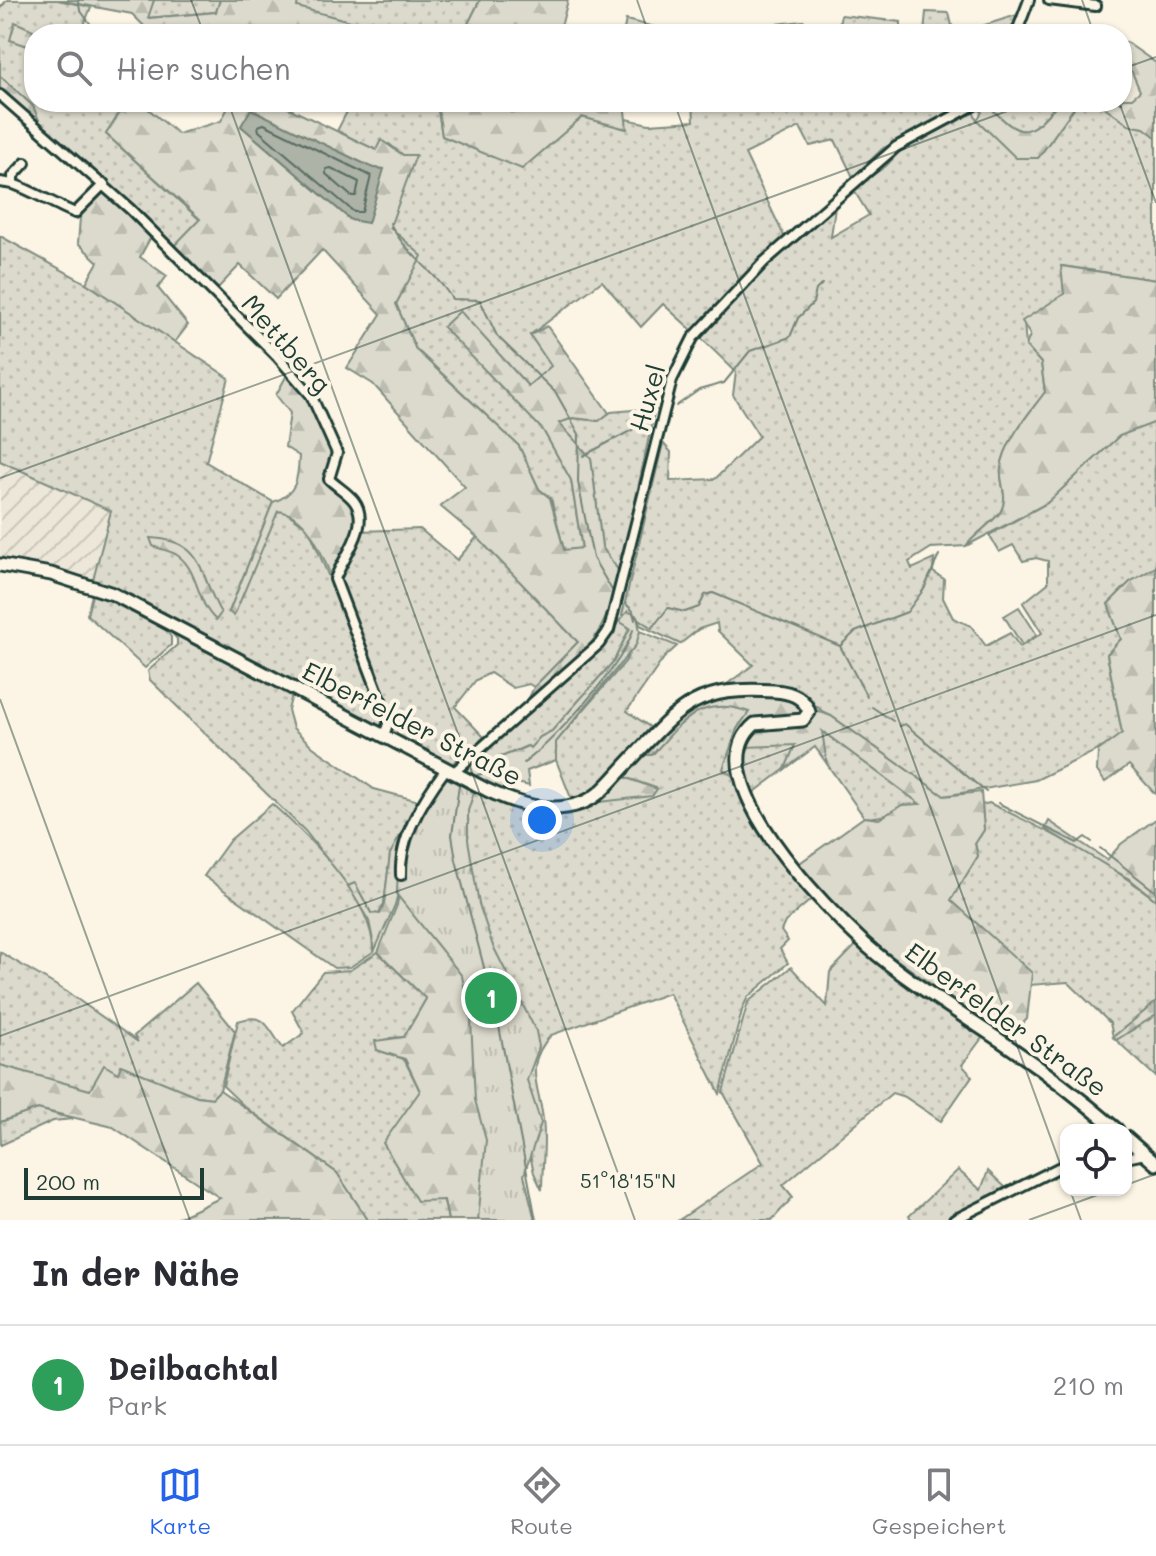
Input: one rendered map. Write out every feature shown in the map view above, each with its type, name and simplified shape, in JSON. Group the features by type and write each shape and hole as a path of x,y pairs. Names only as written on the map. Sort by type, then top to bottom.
{"main road":[{"name":"Elberfelder Straße","path":"0,565 51,574 113,594 450,771 522,804 562,808 581,803 604,789 690,702 733,691 778,691 795,695 809,712 803,720 755,724 742,745 744,795 767,832 864,943 1062,1085 1110,1124"},
{"path":"1132,1143 1156,1164"}],"street":[{"path":"1020,24 1029,0"},
{"path":"1049,0 1096,6"},
{"name":"Mettberg","path":"1,97 104,184 277,356 313,399 337,453 329,479 352,499 359,512 354,542 335,579 389,721 384,736"},
{"name":"Huxel","path":"401,875 400,860 425,799 450,771 599,644 609,630 672,380 693,338 744,281 896,147 961,112"},
{"path":"13,184 13,176 25,163"},
{"path":"0,182 24,186 43,200 75,213 104,184"},
{"path":"1132,1157 1145,1154"},
{"path":"954,1220 1060,1167"}],"shaded area":[{"path":"1132,72 1140,87 1132,98"},
{"path":"0,461 111,511 92,584 0,562"}],"green space":[{"path":"7,0 58,0 91,7 84,24 24,24 24,98 0,76 0,8"},
{"path":"58,0 154,0 148,18 216,12 220,0 298,0 297,7 361,24 142,24 132,14"},
{"path":"154,0 220,0 216,12 147,18"},
{"path":"298,0 480,0 468,24 361,24 296,7"},
{"path":"480,0 568,0 562,24 468,24"},
{"path":"926,12 949,13 952,24 925,24"},
{"path":"1020,14 1016,24 988,24"},
{"path":"841,15 901,22 901,24 839,24"},
{"path":"803,21 809,24 776,24"},
{"path":"15,22 24,26 24,45 10,40"},
{"path":"1132,46 1156,63 1156,137 1144,128 1129,125 1111,112 1132,112 1132,98 1140,91 1132,72"},
{"path":"0,76 24,98 24,112 35,112 42,128 0,92"},
{"path":"35,112 120,112 106,134 200,220 173,247 42,128"},
{"path":"120,112 152,112 178,134 221,121 226,112 250,112 241,126 351,220 368,222 383,169 373,168 255,112 297,112 376,150 381,140 403,155 416,155 390,227 422,256 396,304 416,350 519,446 539,489 550,498 564,550 582,548 571,480 543,430 443,327 460,311 528,386 551,366 530,335 547,326 609,413 599,421 573,418 559,423 591,458 602,547 620,573 614,597 598,633 587,648 527,702 534,687 578,642 477,537 440,506 465,487 373,384 347,368 381,314 322,250 276,299 240,265 216,290 173,247 200,219 106,134"},
{"path":"347,112 438,112 442,136 522,168 582,117 626,129 626,119 649,124 694,121 694,112 951,112 882,149 853,177 835,140 810,146 800,127 745,154 785,238 694,332 663,304 641,327 602,281 530,335 552,366 528,386 460,312 444,326 543,430 571,480 582,549 564,550 551,498 539,489 519,446 415,348 396,304 421,256 389,227 403,155 389,144 376,150 337,131"},
{"path":"438,112 625,112 627,129 582,117 522,169 442,136"},
{"path":"971,112 977,120 1039,157 1071,112 1111,112 1129,125 1145,128 1156,137 1156,280 1062,266 1064,294 1024,322 1026,346 1041,363 1045,392 1007,447 1001,468 1004,500 1001,511 966,546 931,548 909,562 912,569 934,559 933,572 944,579 943,598 953,618 971,626 986,646 1010,633 1020,647 1042,633 1023,603 1048,583 1048,561 1036,558 1023,561 1013,545 999,552 989,535 1047,503 1119,436 1154,422 1156,567 1130,582 1108,604 1121,639 1107,654 1122,733 1114,742 1036,780 944,796 801,694 788,690 744,689 727,684 753,665 718,631 717,623 699,629 680,644 640,625 637,616 622,615 663,443 671,452 670,481 715,479 759,436 733,395 736,372 699,336 755,277 835,207 831,237 869,215 853,189 886,166 903,148"},
{"path":"982,112 996,112 1017,129 1024,130 1039,123 1049,112 1071,112 1038,158 1016,158 977,120"},
{"path":"996,112 1049,112 1031,128 1017,129"},
{"path":"100,185 152,235 140,257 167,276 158,288 188,325 175,342 86,283 98,262 78,243 80,218"},
{"path":"0,236 86,283 229,378 206,462 273,502 229,612 234,615 277,511 286,512 309,529 388,720 384,733 92,584 111,511 0,461"},
{"path":"1061,266 1156,280 1156,422 1119,436 1047,503 966,546 1001,511 1004,500 1001,468 1007,447 1045,392 1041,363 1026,346 1030,335 1022,321 1064,294"},
{"path":"288,373 311,398 335,452 328,474 357,513 356,529 335,586 308,529 290,514 278,511 234,616 229,612 273,502 287,495 297,479 299,456 285,447 290,413 276,395"},
{"path":"655,408 620,573 602,547 591,458 558,423 573,418 598,421 611,412"},
{"path":"420,529 457,560 477,537 578,642 534,687 529,684 513,688 490,673 476,680 455,707 484,737 452,764 388,733 391,720 337,585 359,531"},
{"path":"150,538 182,545 191,553 221,613 216,620 209,613 184,561 153,546"},
{"path":"1156,567 1156,795 1129,765 1105,782 1097,771 1098,751 1122,733 1107,654 1121,639 1108,604 1130,582"},
{"path":"93,591 163,626 171,637 171,645 145,668 87,615"},
{"path":"1019,607 1037,635 1022,645 1004,616"},
{"path":"628,611 637,616 640,631 636,645 556,742 556,760 527,771 529,786 513,782 509,797 464,773 477,759 492,761 528,746 530,748 540,737 552,731 614,661 630,628 619,621"},
{"path":"619,621 630,627 614,661 552,731 540,737 530,749 527,746 492,761 477,759 604,645"},
{"path":"167,627 293,691 288,710 293,728 313,747 374,789 423,802 390,854 384,904 379,914 371,913 355,883 348,886 305,831 150,680 148,671 177,645 177,639"},
{"path":"640,631 677,646 664,658 627,711 654,730 594,794 573,803 556,760 556,742 625,662"},
{"path":"729,695 780,696 804,711 801,716 768,721 749,728 740,745 737,779 723,769 737,729 749,712 718,707 705,709 683,722 652,755 641,755 683,709"},
{"path":"730,705 749,712 737,729 727,763 747,807 815,896 785,922 781,931 788,941 780,949 788,963 748,997 743,1007 720,1094 669,993 551,1035 542,1046 535,1066 544,1128 542,1190 534,1173 472,899 460,795 470,785 535,811 591,803 656,788 621,776 640,755 652,755 676,728 703,707"},
{"path":"818,711 831,716 944,796 981,792 984,830 975,844 978,856 951,900 1032,973 1027,1019 1008,1039 868,939 797,865 864,817 879,819 902,805 920,804 822,731 827,764 815,747 785,769 795,745 745,747 753,730 812,716"},
{"path":"821,730 922,805 864,817 827,764"},
{"path":"775,743 796,745 785,769 748,797 745,747"},
{"path":"621,776 657,789 652,796 591,803"},
{"path":"445,777 474,792 468,811 468,840 479,904 493,946 536,1031 539,1047 527,1080 541,1123 524,1175 535,1220 478,1220 486,1140 475,1100 471,1020 462,976 397,895 400,863 409,830 425,800"},
{"path":"989,803 1075,847 1156,900 1156,1002 1113,1037 1110,1023 1068,982 1030,985 1031,973 950,900 978,856 975,843 984,830 982,805"},
{"path":"272,804 337,871 363,912 371,932 373,952 350,967 334,968 204,876 230,840"},
{"path":"418,812 395,905 375,950 369,921 348,886 355,883 371,913 380,914 390,854 412,813"},
{"path":"1156,819 1156,900 1131,880 1045,829 1049,821 1107,860 1121,844"},
{"path":"402,874 459,938 500,1119 493,1220 448,1220 444,1200 417,1201 383,1143 420,1091 405,1059 377,1050 375,1041 404,1037 426,999 378,952 397,905"},
{"path":"859,942 985,1034 962,1065 972,1076 941,1121 905,1097 892,1093 783,1185 793,1197 772,1220 679,1220 763,1163 723,1092 748,1002 791,967 827,1006 830,972"},
{"path":"0,952 67,992 138,1042 134,1036 196,983 235,1031 220,1090 212,1098 197,1096 122,1066 118,1073 90,1091 0,1065"},
{"path":"378,952 426,999 404,1037 390,1038 377,1050 404,1059 420,1091 448,1220 368,1220 337,1173 245,1107 223,1086 238,1021 248,1018 261,1020 283,1048 304,1033 292,1011 323,972 350,970"},
{"path":"1156,1002 1156,1015 1116,1040 1113,1037"},
{"path":"1156,1015 1156,1077 1116,1040"},
{"path":"0,1065 90,1090 104,1065 118,1073 121,1065 197,1096 212,1098 220,1090 337,1173 368,1220 173,1220 220,1198 113,1127 38,1109 0,1122"},
{"path":"38,1109 73,1119 53,1121 1,1145 0,1122"},
{"path":"958,1170 981,1190 988,1171 1005,1187 949,1220 912,1220 909,1216"}],"water":[{"path":"249,112 257,112 373,168 384,169 368,223 351,220 241,126"}],"waterway":[{"path":"78,0 80,10 90,24"},
{"path":"390,223 403,243 452,299 480,300 497,336 556,393 579,434 578,482 593,558 613,592"},
{"path":"676,406 699,390 724,383 750,351 790,337 798,318 813,303 816,290 822,284"},
{"path":"583,456 632,430 656,410"},
{"path":"840,646 855,632 907,612 924,589 939,555"},
{"path":"634,616 652,628 668,608 685,612 699,607 705,595 713,593 840,646 867,697"},
{"path":"625,603 633,611 635,620"},
{"path":"524,763 552,738 602,682 627,645 633,630"},
{"path":"872,707 893,721"},
{"path":"900,726 905,724 986,792"},
{"path":"477,775 502,769"},
{"path":"459,785 452,835 456,860 498,1021 536,1220"},
{"path":"998,803 1077,843 1085,837 1092,842"},
{"path":"1100,848 1156,892"}],"place":[{"name":"Deilbachtal","path":"491,998"}]}
